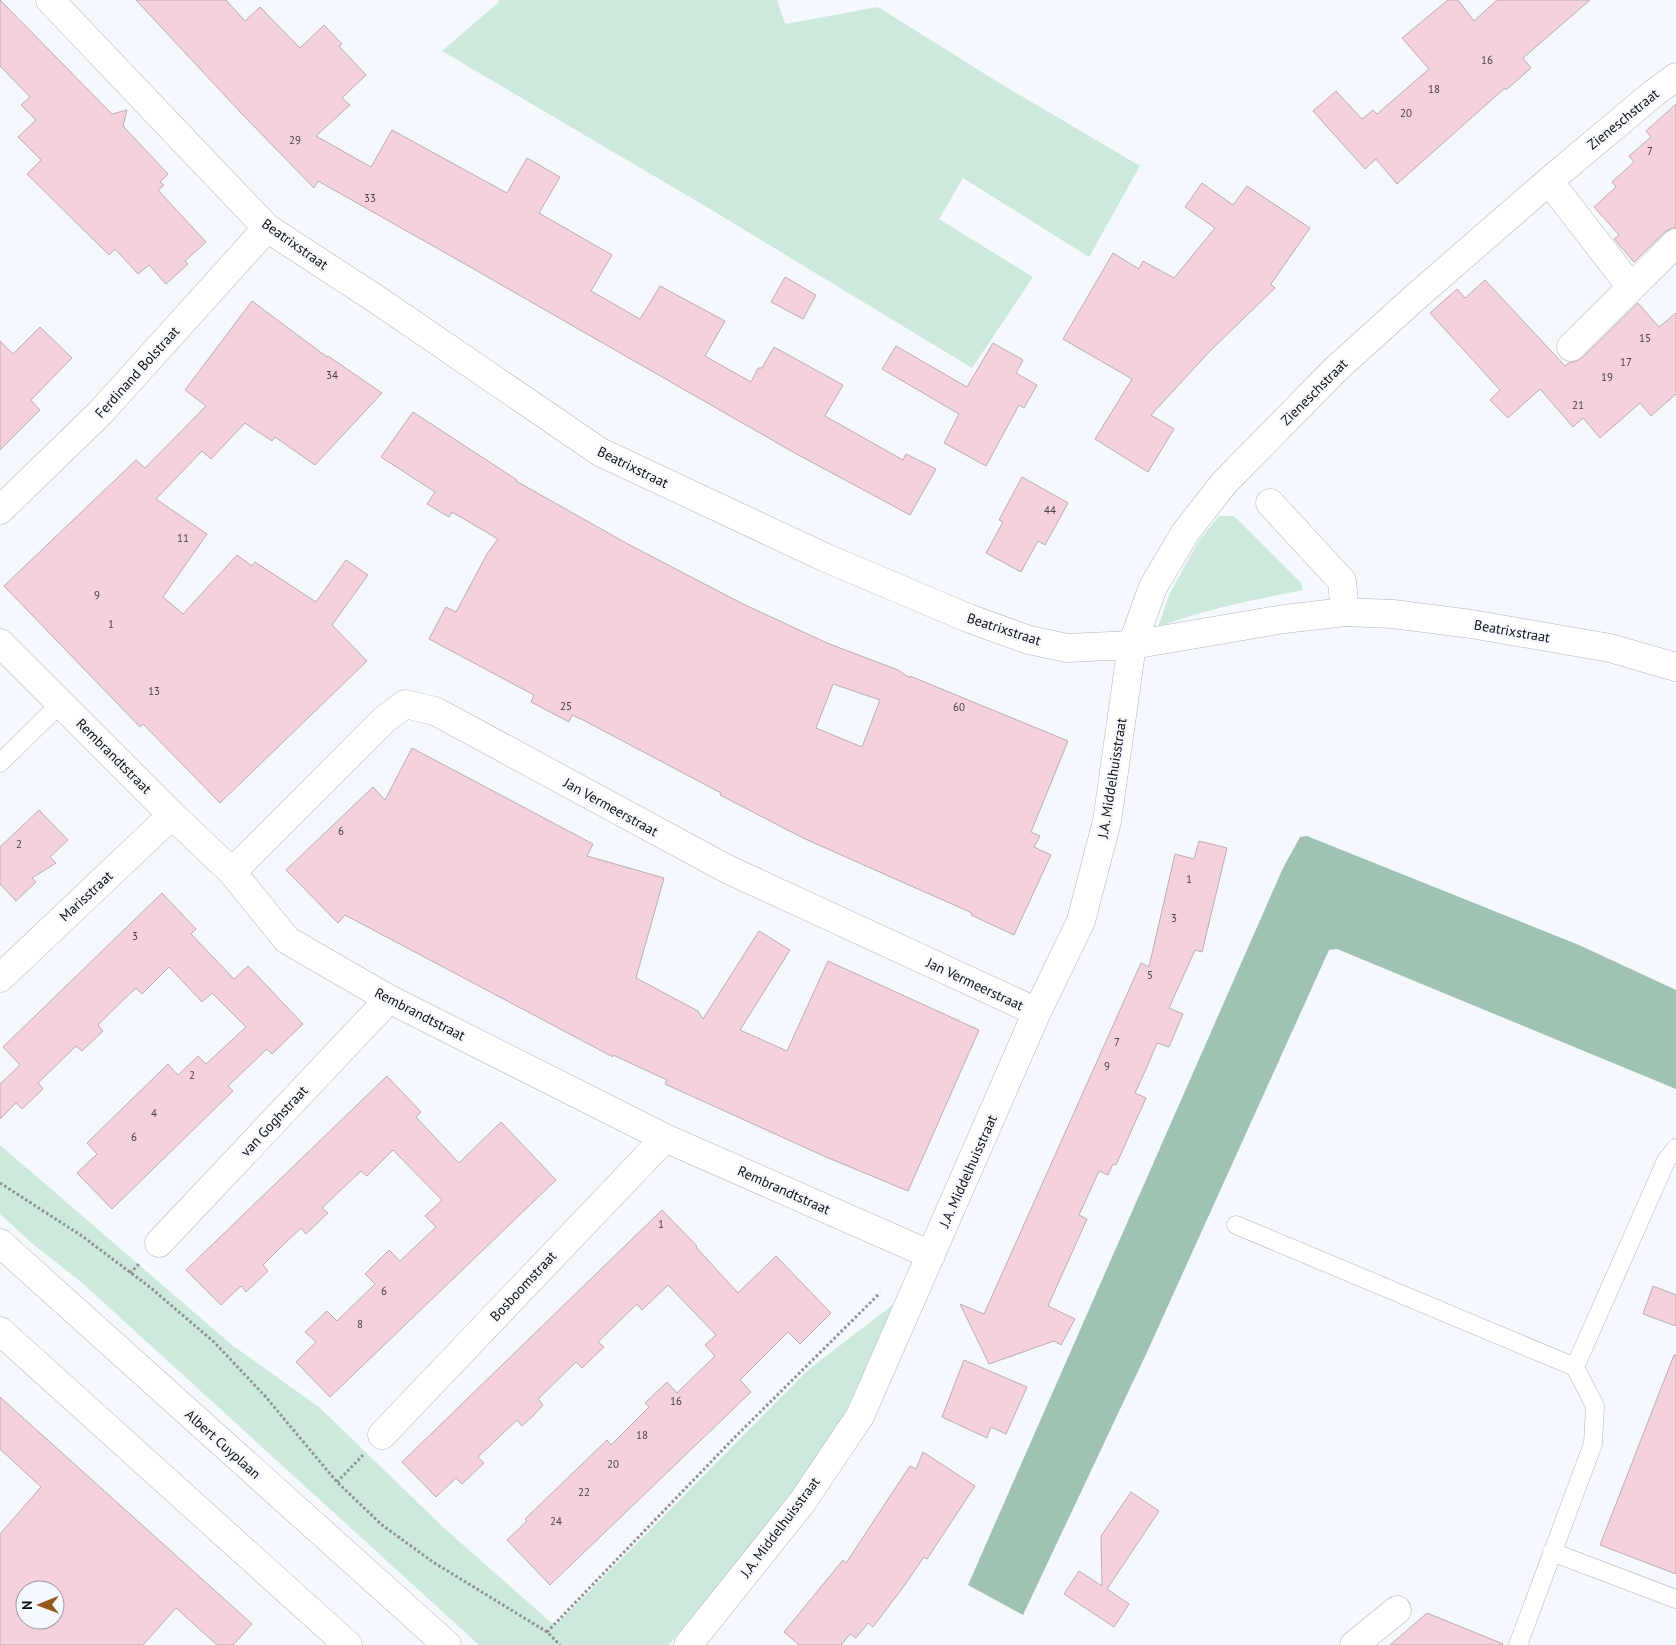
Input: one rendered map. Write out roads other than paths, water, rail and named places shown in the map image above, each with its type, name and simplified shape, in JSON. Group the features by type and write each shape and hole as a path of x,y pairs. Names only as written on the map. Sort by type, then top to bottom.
{"street":[{"name":"Beatrixstraat","path":"50,0 267,228 376,299 600,452 824,557 968,618 1029,640 1067,648 1132,645 1284,619 1345,612 1393,614 1471,624 1610,648 1676,668"},
{"name":"Zieneschstraat","path":"1132,645 1153,587 1185,534 1224,483 1335,370 1411,300 1654,93 1676,78"},
{"path":"1549,181 1631,287"},
{"name":"Ferdinand Bolstraat","path":"0,510 100,413 267,228"},
{"path":"1571,347 1676,243"},
{"path":"1270,503 1342,581 1345,612"},
{"name":"Rembrandtstraat","path":"0,643 172,815 232,872 287,940 389,999 665,1138 931,1255"},
{"name":"J.A. Middelhuisstraat","path":"688,1645 803,1501 860,1416 1037,1012 1081,921 1107,820 1132,645"},
{"name":"Jan Vermeerstraat","path":"232,872 385,719 405,704 435,711 727,870 1037,1012"},
{"name":"Marisstraat","path":"0,978 172,815"},
{"name":"van Goghstraat","path":"159,1243 389,999"},
{"name":"Bosboomstraat","path":"382,1435 665,1138"},
{"name":"Albert Cuyplaan","path":"0,1243 446,1645"},
{"path":"0,1331 348,1645"},
{"path":"1354,1645 1397,1610"}],"lane":[{"path":"0,763 61,703"},
{"path":"1575,1367 1666,1161 1676,1148"},
{"path":"1236,1225 1575,1367 1595,1406 1593,1444 1518,1645"},
{"path":"1552,1552 1676,1600"}]}
